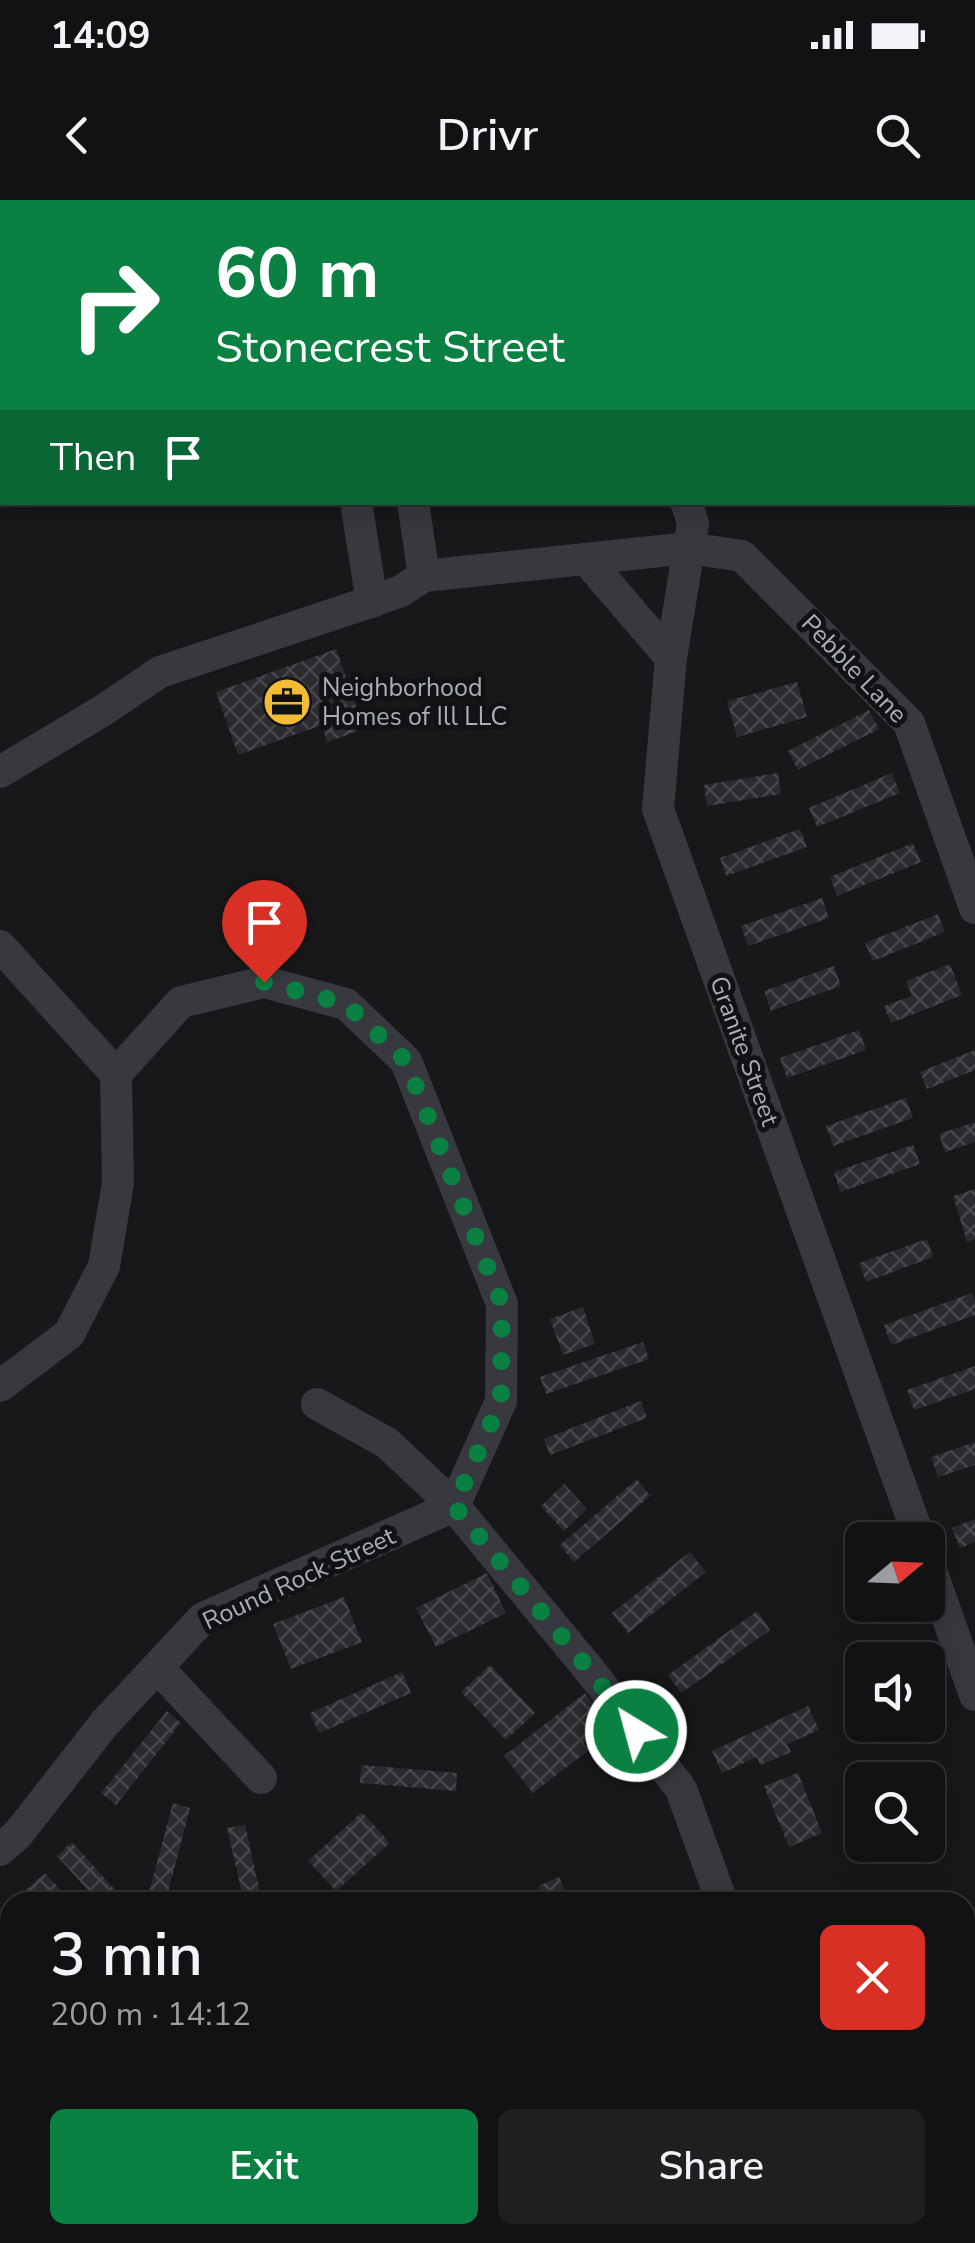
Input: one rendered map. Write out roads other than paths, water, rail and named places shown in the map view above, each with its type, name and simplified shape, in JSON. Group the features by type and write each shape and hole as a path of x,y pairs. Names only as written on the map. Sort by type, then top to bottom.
{"street":[{"path":"356,505 372,602"},
{"path":"413,505 424,576"},
{"path":"687,505 692,523 689,548"},
{"name":"Pebble Lane","path":"0,772 160,672 372,602 401,591 424,576 689,548 742,556 909,724 975,908"},
{"name":"Granite Street","path":"689,548 671,658 658,809 914,1522"},
{"path":"586,560 671,658"},
{"path":"0,946 116,1074 118,1184 104,1266 69,1334 0,1386"},
{"path":"116,1074 181,1002 264,982 346,1004 406,1061 502,1304 501,1401 454,1506"},
{"path":"317,1404 387,1442 454,1506 592,1673 681,1789 718,1892"},
{"name":"Round Rock Street","path":"0,1850 18,1834 104,1724 204,1618 454,1506"},
{"path":"945,1610 975,1694"},
{"path":"158,1668 261,1778"}],"place":[{"name":"Neighborhood Homes of Ill LLC","path":"287,702"}]}
